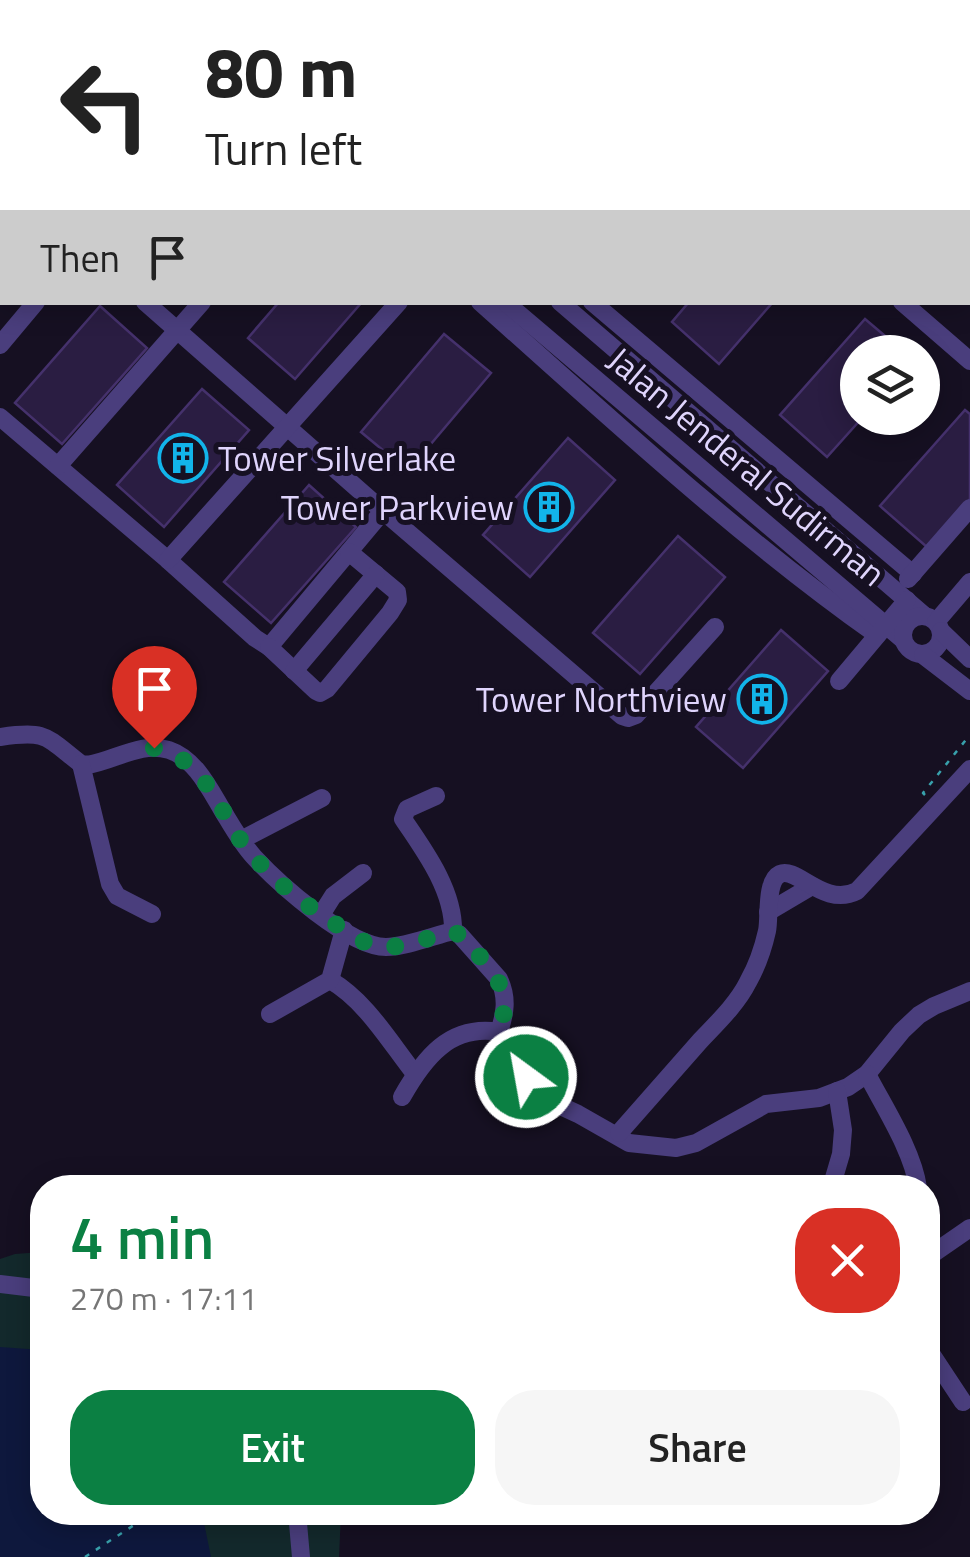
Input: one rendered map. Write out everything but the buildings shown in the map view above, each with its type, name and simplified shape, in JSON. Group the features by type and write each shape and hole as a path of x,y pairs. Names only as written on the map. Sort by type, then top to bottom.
{"street":[{"path":"0,345 33,305"},
{"path":"149,305 622,716 636,715 714,626"},
{"path":"58,466 199,305"},
{"path":"168,560 395,305"},
{"path":"483,305 659,461 816,592 881,631"},
{"name":"Jalan Jenderal Sudirman","path":"508,305 881,631 902,639"},
{"name":"Jalan Jenderal Sudirman","path":"563,305 934,623 970,659"},
{"path":"596,305 913,574"},
{"path":"905,305 970,361"},
{"path":"656,385 685,381"},
{"path":"0,417 320,693 398,600 397,592 350,552"},
{"path":"839,680 881,631 913,574 970,508"},
{"path":"269,647 383,511"},
{"path":"294,671 376,574"},
{"path":"934,623 970,582"},
{"path":"923,655 941,640 934,623 916,616 903,629 906,647 923,655 970,691"},
{"path":"0,737 37,733 81,764 110,884 118,896 152,914"},
{"path":"81,764 96,764 140,749 171,751 200,774 252,856 301,901 344,930 387,947 453,931 466,940 499,979 505,1012 499,1032 519,1069 552,1102 616,1137 637,1144 676,1148 696,1142 766,1104 819,1098 848,1088 867,1074 919,1016 970,992"},
{"path":"619,1133 746,986 768,928 772,880 789,873 827,894 848,896 857,892 970,769"},
{"path":"436,796 407,809 403,819 436,871 454,915 453,931"},
{"path":"241,840 322,798"},
{"path":"321,915 333,896 363,873"},
{"path":"768,912 812,886"},
{"path":"270,1014 330,980 344,930"},
{"path":"330,980 361,1004 415,1074"},
{"path":"402,1096 415,1074 450,1039 473,1030 499,1032"},
{"path":"867,1074 916,1175"},
{"path":"835,1175 843,1130 837,1091"},
{"path":"940,1248 970,1228"},
{"path":"0,1284 30,1288"},
{"path":"940,1367 963,1402"},
{"path":"298,1525 301,1557"}],"path":[{"path":"936,808 922,793 970,736"},
{"path":"84,1557 134,1525"}],"green space":[{"path":"30,1253 30,1525 340,1525 339,1557 0,1557 0,1259"}],"water":[{"path":"0,1347 30,1349 30,1525 204,1525 211,1557 0,1557"}],"place":[{"name":"Tower Silverlake","path":"183,458"},
{"name":"Tower Parkview","path":"549,507"},
{"name":"Tower Northview","path":"762,699"}],"route":[{"path":"154,748 171,751 186,760 200,774 252,856 301,901 353,936 387,947 453,931 466,940 503,988 505,1012 499,1032 526,1077"}]}
